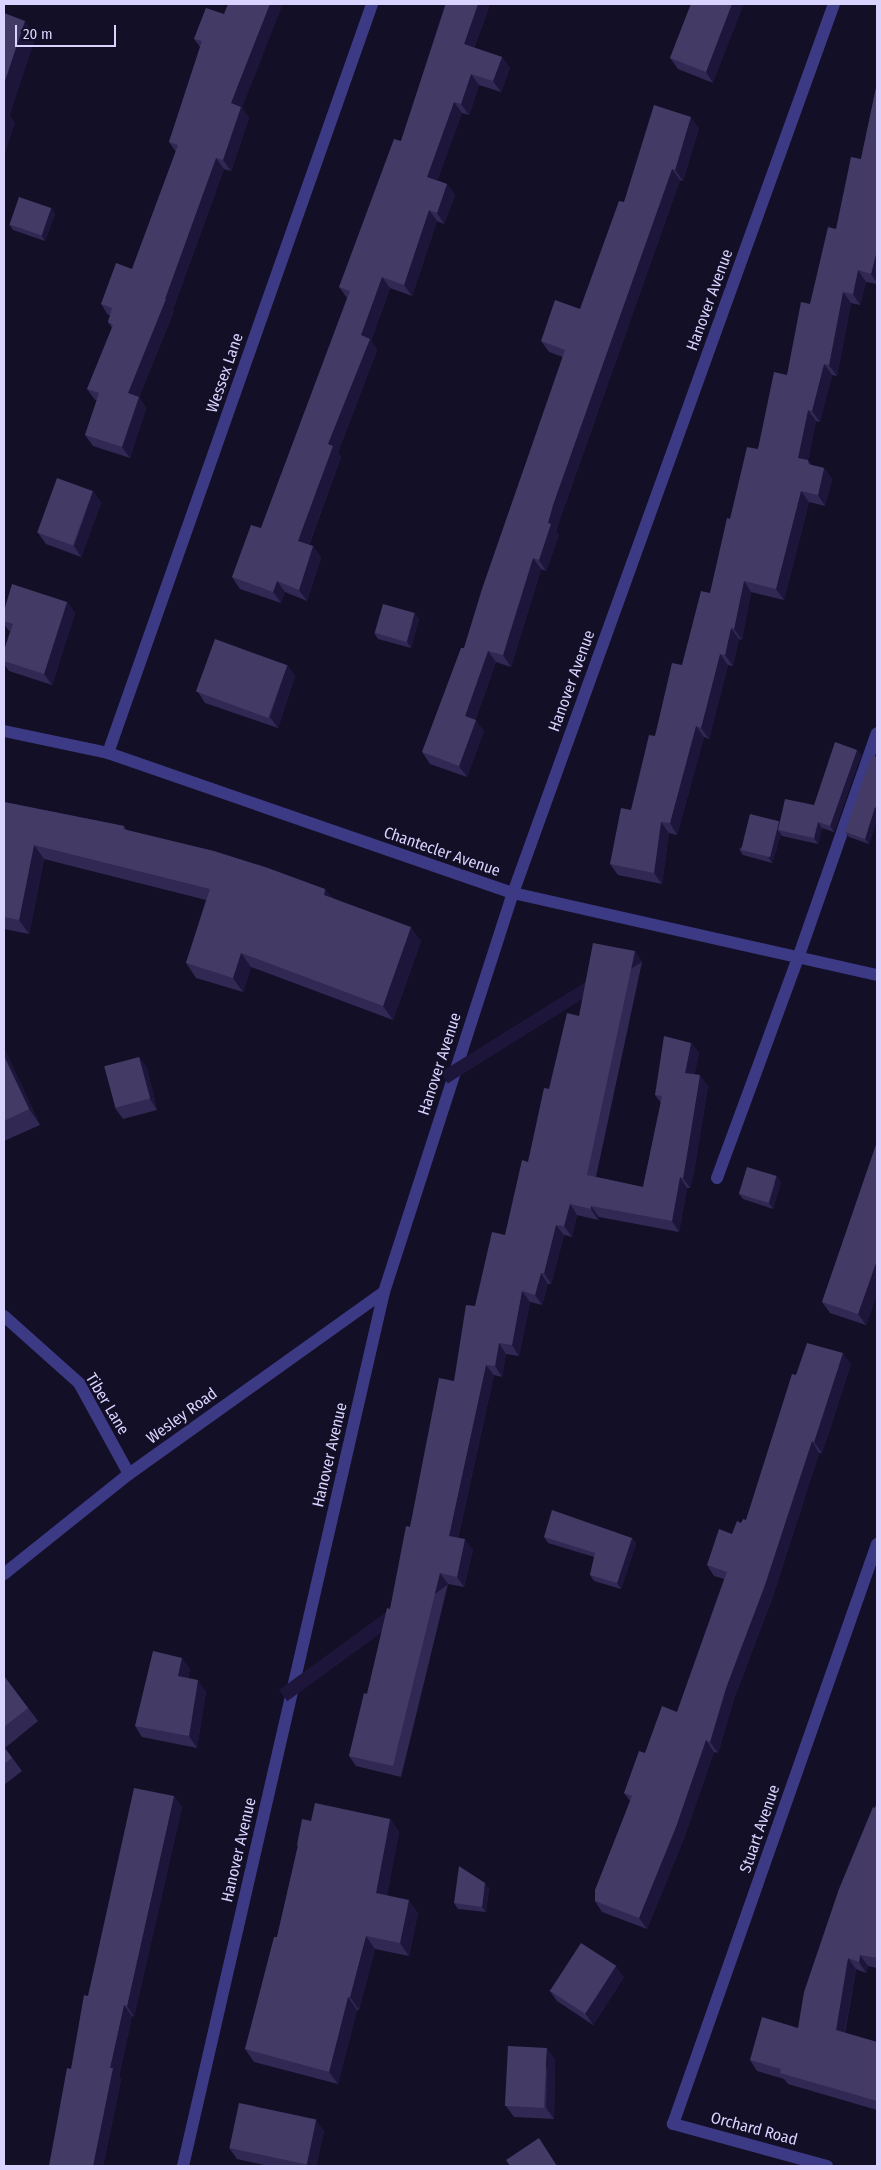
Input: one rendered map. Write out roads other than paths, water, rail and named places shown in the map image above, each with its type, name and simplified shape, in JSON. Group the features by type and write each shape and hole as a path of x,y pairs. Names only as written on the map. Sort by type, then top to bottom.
{"street":[{"name":"Wessex Lane","path":"108,753 372,4"},
{"name":"Hanover Avenue","path":"183,2166 384,1292 513,893 834,4"},
{"name":"Chantecler Avenue","path":"4,731 108,753 513,893 877,975"},
{"path":"717,1178 798,958 877,733"},
{"name":"Wesley Road","path":"4,1574 129,1474 384,1292"},
{"name":"Tiber Lane","path":"4,1316 78,1383 129,1474"},
{"name":"Stuart Avenue","path":"673,2124 877,1544"},
{"name":"Orchard Road","path":"673,2124 827,2166"}]}
